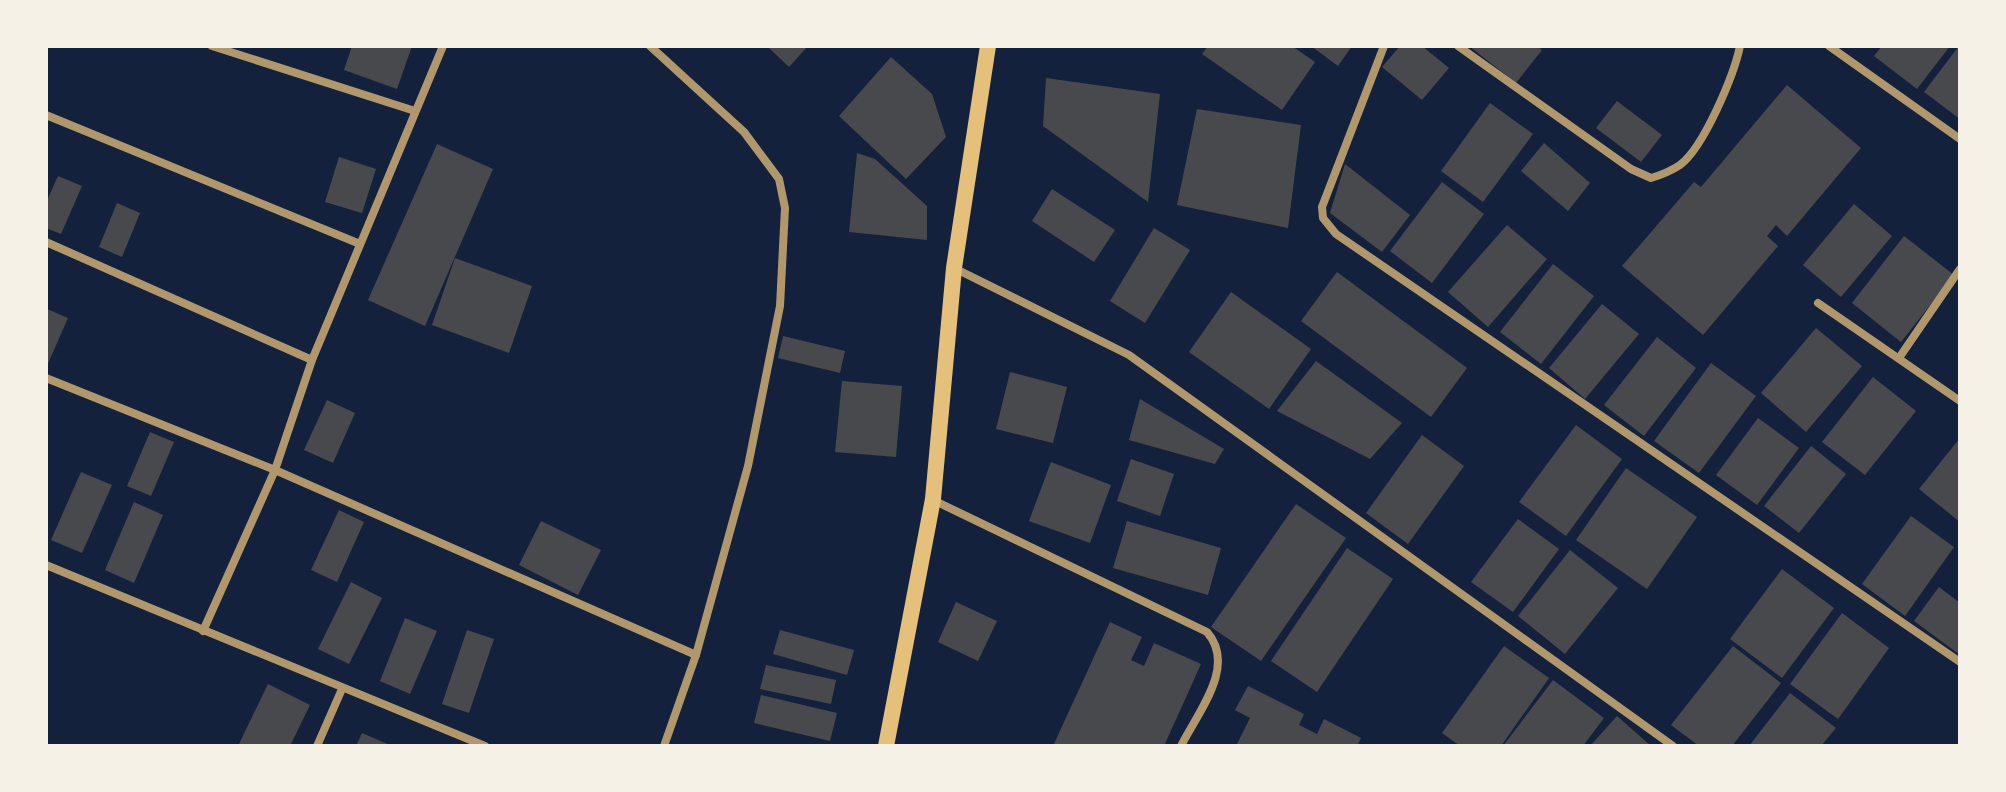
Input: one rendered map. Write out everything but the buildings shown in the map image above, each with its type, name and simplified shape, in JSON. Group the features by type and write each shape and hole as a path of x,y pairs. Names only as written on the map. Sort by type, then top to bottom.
{"main road":[{"path":"886,746 933,499 954,268 988,46"}],"street":[{"path":"212,46 415,111"},
{"path":"203,631 275,470 312,360 443,46"},
{"path":"650,46 744,132 779,179 785,208 777,321 748,466 696,655 664,746"},
{"path":"1384,46 1322,207 1323,218 1336,234 1960,662"},
{"path":"1458,46 1631,169 1651,178 1682,163 1696,143 1731,81 1740,46"},
{"path":"1829,46 1960,139"},
{"path":"46,115 360,244"},
{"path":"46,242 312,360"},
{"path":"954,268 1129,355 1673,746"},
{"path":"1899,358 1960,269"},
{"path":"1818,303 1960,401"},
{"path":"46,378 275,470 696,655"},
{"path":"933,499 1207,632 1215,641 1221,668 1181,746"},
{"path":"46,565 485,746"},
{"path":"317,746 342,689"}]}
